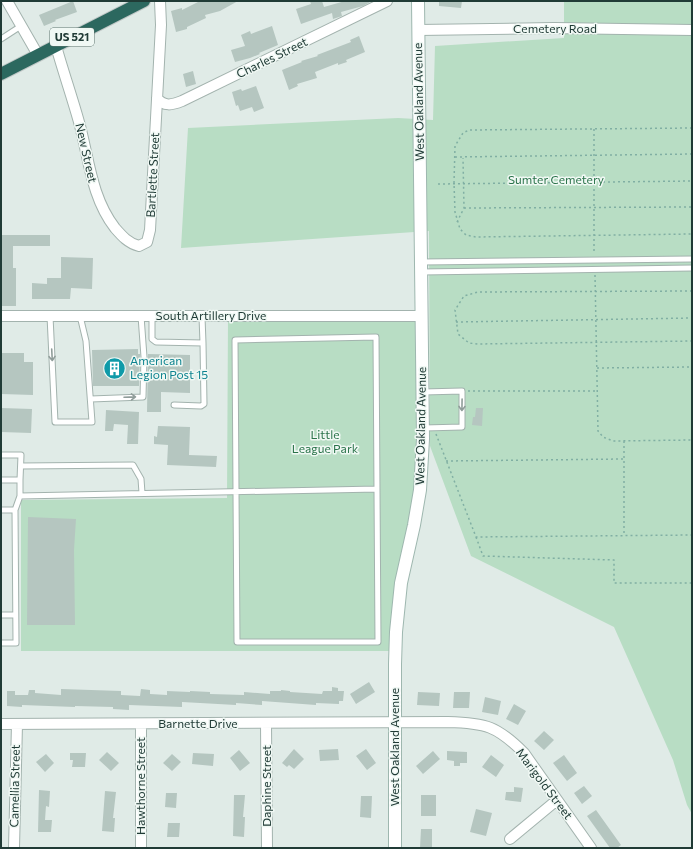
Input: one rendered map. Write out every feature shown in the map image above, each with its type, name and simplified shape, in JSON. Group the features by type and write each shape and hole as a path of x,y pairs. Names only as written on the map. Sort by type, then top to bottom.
{"highway":[{"name":"US 521","path":"1,74 144,1"}],"street":[{"name":"Bartlette Street","path":"139,246 147,242 150,230 157,98 160,1"},
{"name":"Charles Street","path":"157,98 164,104 168,105 182,101 387,1"},
{"name":"West Oakland Avenue","path":"395,848 395,664 398,612 401,583 414,525 429,428 423,392 418,1"},
{"path":"6,5 21,26 38,55"},
{"name":"Cemetery Road","path":"418,30 554,28 692,30"},
{"name":"New Street","path":"56,46 79,122 95,190 100,204 111,222 126,240 139,246"},
{"name":"South Artillery Drive","path":"1,316 422,316"},
{"name":"Daphine Street","path":"266,723 267,848"},
{"name":"Barnette Drive","path":"1,724 395,723"},
{"name":"Marigold Street","path":"395,723 467,723 487,726 506,737 524,754 591,848"},
{"name":"Camellia Street","path":"14,848 16,724"},
{"name":"Hawthorne Street","path":"141,724 141,848"},
{"path":"510,839 557,800"}],"lane":[{"path":"1,39 21,26"},
{"path":"421,267 594,260 692,259"},
{"path":"421,267 595,269 692,268"},
{"path":"50,316 55,422 92,422 86,341 80,316"},
{"path":"91,399 143,397 144,357 141,316"},
{"path":"152,316 152,339 156,342 203,343"},
{"path":"174,405 201,406 204,404 202,317"},
{"path":"376,337 377,489 378,642 237,642 235,340 376,337"},
{"path":"423,392 462,391 462,427 429,428"},
{"path":"1,455 21,455 20,496 15,510 16,643 1,643"},
{"path":"21,466 133,466 141,479 142,493"},
{"path":"1,480 20,480"},
{"path":"20,496 377,489"},
{"path":"1,510 15,510"},
{"path":"1,615 15,615"}],"path":[{"path":"692,128 469,130 463,133 455,146 454,183 455,212 457,222 460,229 466,235 476,237 692,234"},
{"path":"594,129 594,260"},
{"path":"455,157 692,154"},
{"path":"457,222 464,208 463,157"},
{"path":"438,184 692,181"},
{"path":"464,208 692,207"},
{"path":"595,269 598,431 603,437 613,441 692,440"},
{"path":"692,291 478,292 464,296 455,310 458,334 468,342 478,344 692,341"},
{"path":"456,322 692,318"},
{"path":"597,368 692,367"},
{"path":"462,391 597,391"},
{"path":"429,428 446,461 483,556 614,560 614,583 692,583"},
{"path":"624,441 624,535"},
{"path":"446,461 624,459"},
{"path":"476,537 692,535"}],"green space":[{"name":"Sumter Cemetery","path":"564,1 692,1 692,814 687,805 673,760 614,627 471,556 430,446 429,231 181,248 188,128 398,118 433,120 435,46 564,38"},
{"name":"Little League Park","path":"422,316 423,439 396,651 21,651 21,500 227,498 228,317"}],"building":[{"path":"73,1 77,12 55,20 56,21 44,26 39,15"},
{"path":"200,1 238,1 220,11 205,15 206,18 187,27 187,29 176,32 171,11 182,8 182,10"},
{"path":"310,1 322,1 324,7 345,1 372,1 363,6 341,12 342,16 333,19 332,13 301,24 296,9 311,4"},
{"path":"439,1 462,1 461,8 439,6"},
{"path":"272,26 278,45 250,58 235,62 231,50 245,46 241,35 250,31 251,34"},
{"path":"359,36 365,52 346,60 347,62 338,65 338,63 315,72 317,78 297,84 298,86 289,90 282,70 351,42 350,40"},
{"path":"193,71 196,84 186,87 183,74"},
{"path":"256,86 264,108 254,112 252,107 240,111 238,105 236,106 232,92 241,89 242,91"},
{"path":"1,235 50,235 50,246 13,246 13,268 16,268 16,306 1,306"},
{"path":"61,257 93,258 92,289 71,288 70,299 32,299 32,283 47,284 47,278 61,278"},
{"name":"American Legion Post 15","path":"138,349 138,354 140,354 139,386 93,386 92,350"},
{"path":"1,353 24,353 24,362 33,362 33,395 1,394"},
{"path":"148,354 190,355 190,393 161,392 161,412 147,412"},
{"path":"1,408 32,409 31,433 1,432"},
{"path":"476,408 483,408 482,426 472,425"},
{"path":"106,410 139,412 138,444 127,444 128,425 114,424 113,431 105,431"},
{"path":"158,426 190,427 189,455 217,456 216,467 167,465 168,445 154,444 154,436 157,437"},
{"path":"28,517 76,519 74,550 75,625 27,625"},
{"path":"369,682 375,692 356,704 350,694"},
{"path":"332,687 338,688 338,691 344,691 343,701 339,701 339,704 316,703 316,705 262,701 262,705 236,703 236,705 182,702 182,707 129,705 129,710 113,709 113,707 7,706 7,691 15,691 15,695 28,695 29,690 35,690 35,693 61,695 61,689 121,691 121,695 140,696 141,689 150,690 150,694 167,695 167,691 190,691 210,692 210,694 244,695 244,692 270,694 270,691 281,690 322,694 323,691 332,691"},
{"path":"418,692 440,693 439,706 417,705"},
{"path":"454,692 470,692 469,708 453,708"},
{"path":"485,697 501,701 498,715 482,712"},
{"path":"514,704 526,711 518,725 506,719"},
{"path":"544,731 554,740 544,750 534,741"},
{"path":"294,749 304,759 294,769 289,765 287,767 282,763"},
{"path":"338,749 339,760 320,761 319,750"},
{"path":"366,749 376,763 367,770 356,756"},
{"path":"239,750 250,763 240,771 230,758"},
{"path":"433,751 440,759 423,774 416,766"},
{"path":"447,751 467,752 467,763 460,763 460,766 454,766 454,761 447,760"},
{"path":"107,752 119,763 111,771 99,760"},
{"path":"70,753 86,753 85,767 72,767 73,760 70,760"},
{"path":"193,753 214,754 213,766 192,764"},
{"path":"46,754 54,763 45,772 36,762"},
{"path":"172,754 181,762 172,771 163,763"},
{"path":"491,755 504,765 496,777 482,767"},
{"path":"564,755 577,773 567,781 553,763"},
{"path":"584,786 592,796 582,804 574,793"},
{"path":"514,787 523,788 521,802 505,800 506,792 514,792"},
{"path":"39,790 50,791 49,807 46,806 45,820 52,820 51,832 38,832"},
{"path":"105,791 116,792 113,818 115,818 114,832 102,831"},
{"path":"166,793 177,793 176,808 165,807"},
{"path":"234,795 245,795 243,817 245,817 244,837 233,836"},
{"path":"421,795 436,795 436,816 421,816"},
{"path":"361,796 372,796 371,818 360,817"},
{"path":"476,809 492,813 486,836 470,832"},
{"path":"596,810 621,845 617,848 610,848 587,816"},
{"path":"168,823 180,823 179,837 167,837"},
{"path":"421,829 432,829 432,848 420,848"}],"place":[{"name":"American Legion Post 15","path":"115,368"}]}
